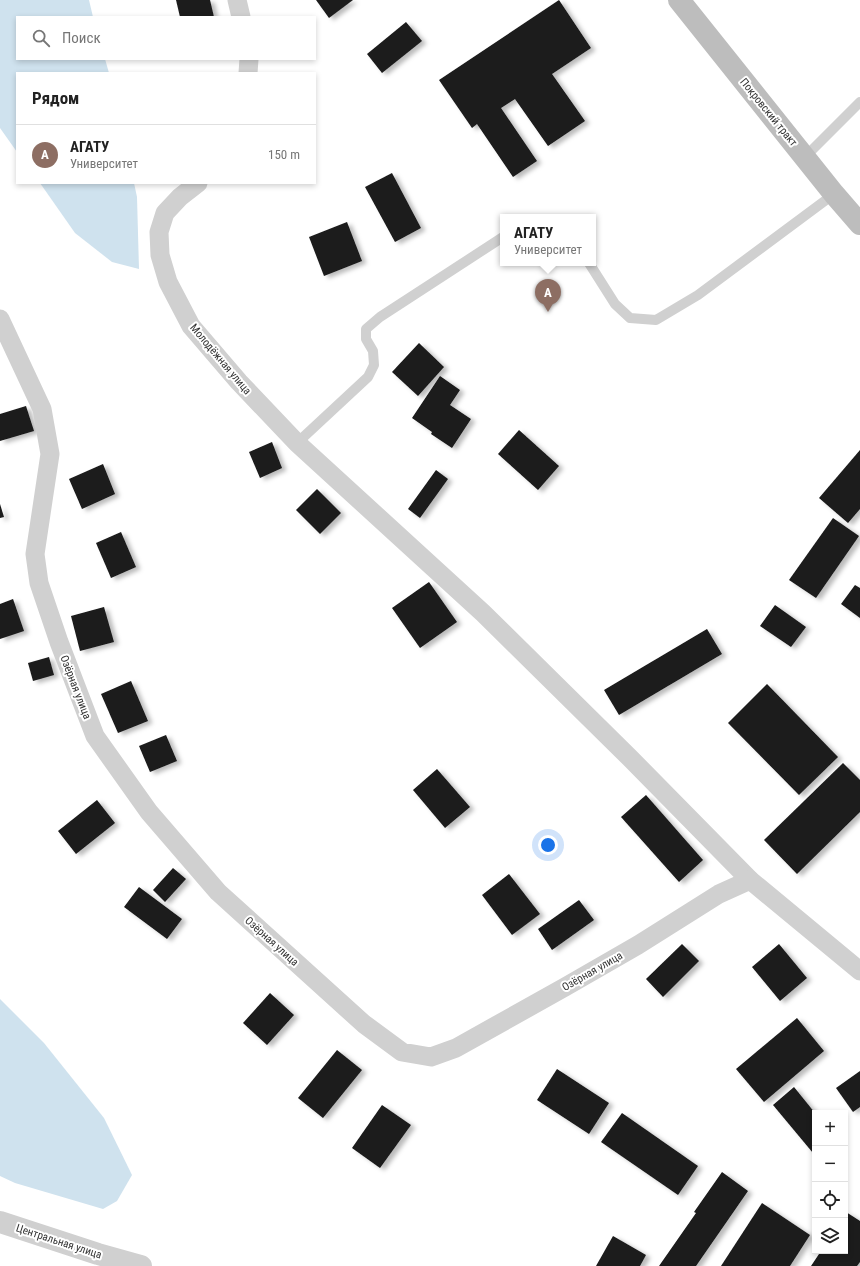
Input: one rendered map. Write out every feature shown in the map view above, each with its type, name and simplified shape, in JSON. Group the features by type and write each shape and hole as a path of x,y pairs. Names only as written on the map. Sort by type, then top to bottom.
{"main road":[{"name":"Покровский тракт","path":"679,0 834,194 860,224"}],"street":[{"path":"238,0 242,16"},
{"path":"248,72 249,60"},
{"name":"Молодёжная улица","path":"197,184 180,197 165,213 159,232 160,255 168,282 192,326 239,382 297,443 483,613 630,758 750,880"},
{"name":"Озёрная улица","path":"0,319 42,409 50,454 35,554 39,583 59,642 95,736 149,812 218,892 364,1024 402,1052 431,1057 456,1048 572,984 638,945 719,894 750,880"},
{"path":"750,880 860,972"},
{"name":"Центральная улица","path":"0,1222 98,1254 141,1266"}],"lane":[{"path":"805,157 860,102"},
{"path":"591,266 616,304 630,318 656,320 698,295 834,194"},
{"path":"297,443 368,377 374,365 374,351 366,339 366,329 380,317 500,239"}],"water":[{"path":"0,0 89,0 93,16 16,16 16,60 105,60 109,72 16,72 16,151 0,128"},
{"path":"41,184 134,184 137,197 139,269 112,262 75,233"},
{"path":"0,999 44,1043 104,1118 132,1175 117,1201 103,1209 15,1183 0,1176"}],"building":[{"path":"176,0 210,0 214,16 180,16"},
{"path":"316,0 353,0 329,18"},
{"path":"559,0 591,48 552,74 585,121 548,146 515,99 501,108 537,161 513,177 477,124 472,128 439,80"},
{"path":"406,22 422,41 382,73 367,54"},
{"path":"392,173 421,228 395,242 365,187"},
{"path":"347,222 362,261 324,276 309,237"},
{"path":"419,343 444,367 418,396 392,372"},
{"path":"440,376 460,390 450,405 471,419 452,448 431,434 432,432 412,418"},
{"path":"26,406 34,431 0,441 0,414"},
{"path":"519,430 559,466 538,490 498,454"},
{"path":"272,442 282,468 260,478 249,452"},
{"path":"860,450 860,509 848,523 819,498"},
{"path":"103,464 115,494 82,509 69,479"},
{"path":"436,470 448,479 420,518 408,509"},
{"path":"317,489 341,513 320,534 296,510"},
{"path":"0,504 4,517 0,518"},
{"path":"833,518 859,536 816,598 789,580"},
{"path":"121,532 136,567 111,578 96,543"},
{"path":"429,582 457,622 420,648 392,608"},
{"path":"855,585 860,588 860,618 841,604"},
{"path":"13,599 24,631 0,639 0,604"},
{"path":"775,605 806,627 791,647 760,626"},
{"path":"104,607 114,642 80,651 71,616"},
{"path":"707,629 722,654 619,715 604,690"},
{"path":"49,657 54,675 33,681 28,663"},
{"path":"131,681 148,721 118,733 101,694"},
{"path":"767,684 838,757 799,795 728,723"},
{"path":"166,735 177,761 150,772 139,746"},
{"path":"843,763 860,780 860,812 797,874 764,840"},
{"path":"437,769 470,807 445,828 413,790"},
{"path":"646,795 703,860 679,882 621,817"},
{"path":"97,800 115,823 76,854 58,831"},
{"path":"173,868 186,879 165,902 153,890"},
{"path":"509,874 540,914 512,935 482,895"},
{"path":"139,887 182,919 167,939 124,907"},
{"path":"579,900 594,920 552,950 538,929"},
{"path":"682,944 699,961 663,997 646,979"},
{"path":"779,944 807,978 780,1001 752,967"},
{"path":"270,993 294,1015 267,1045 243,1023"},
{"path":"797,1018 824,1051 764,1102 736,1069"},
{"path":"337,1050 362,1070 323,1118 298,1098"},
{"path":"557,1069 609,1103 589,1134 537,1100"},
{"path":"860,1071 860,1107 853,1112 836,1088"},
{"path":"794,1087 813,1110 812,1152 773,1105"},
{"path":"382,1105 411,1125 380,1168 352,1148"},
{"path":"622,1113 698,1166 678,1195 601,1142"},
{"path":"722,1172 748,1191 696,1266 659,1266 696,1213 694,1212"},
{"path":"762,1203 810,1235 790,1266 721,1266"},
{"path":"848,1213 860,1221 860,1262 857,1266 811,1266 819,1254 848,1254"},
{"path":"613,1236 646,1255 640,1266 596,1266"}],"place":[{"name":"АГАТУ","path":"548,312"}]}
